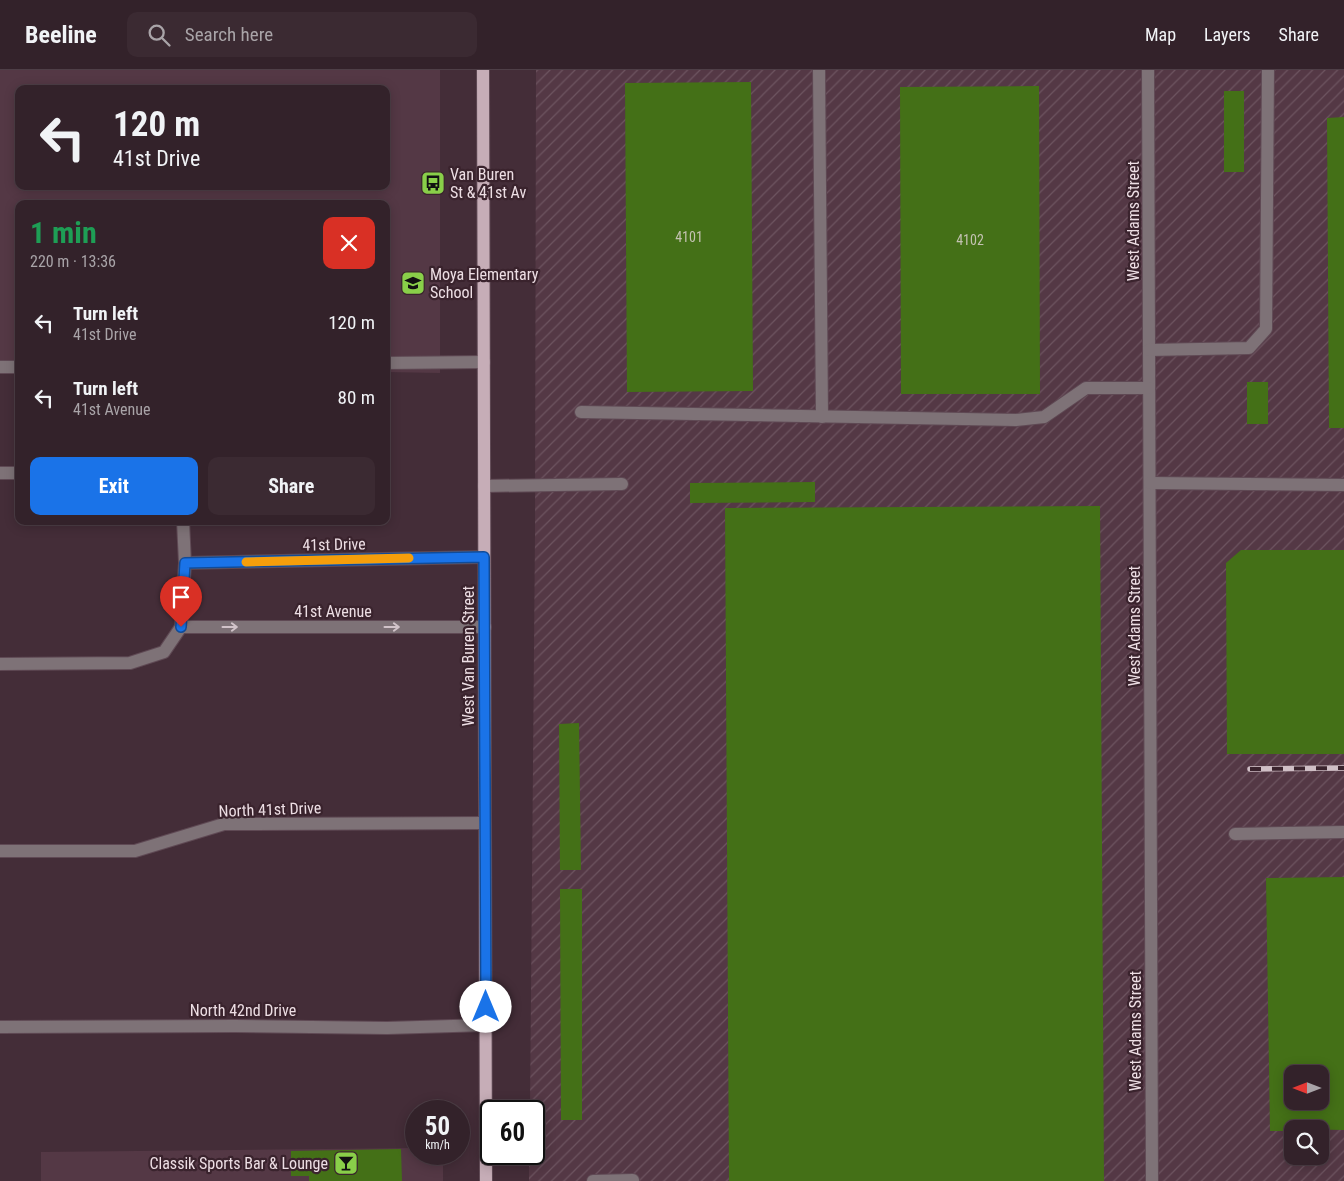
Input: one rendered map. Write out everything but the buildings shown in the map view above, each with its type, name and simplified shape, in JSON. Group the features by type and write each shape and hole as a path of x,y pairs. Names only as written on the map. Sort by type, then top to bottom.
{"main road":[{"name":"West Van Buren Street","path":"483,70 486,1181"}],"street":[{"path":"820,70 822,417"},
{"name":"West Adams Street","path":"1148,70 1152,1181"},
{"path":"1149,350 1249,348 1266,330 1268,70"},
{"path":"390,363 484,362"},
{"path":"0,367 15,367"},
{"path":"582,412 1016,420 1044,417 1086,388 1149,388"},
{"path":"0,473 15,473"},
{"path":"1150,482 1344,485"},
{"path":"484,486 622,484"},
{"path":"0,664 130,663 164,652 181,627 185,563 183,525"},
{"name":"41st Drive","path":"185,563 484,557"},
{"name":"41st Avenue","path":"181,627 485,627"},
{"name":"North 41st Drive","path":"0,851 136,851 224,824 485,823"},
{"path":"1235,834 1344,832"},
{"name":"North 42nd Drive","path":"0,1028 235,1026 387,1028 486,1026"},
{"path":"593,1181 633,1180"}],"shaded area":[{"name":"Moya Elementary School","path":"0,70 440,70 440,373 390,372 390,200 15,200 15,370 0,370"},
{"path":"536,70 1344,70 1344,1181 529,1181 529,1165 545,1165 545,1100 530,1100 535,534"},
{"path":"405,1148 405,1165 443,1165 443,1181 41,1181 41,1152"}],"railway":[{"path":"1250,769 1344,768"}],"slow traffic":[{"path":"246,562 409,558"}],"place":[{"name":"Van Buren St & 41st Av","path":"433,183"},
{"name":"Moya Elementary School","path":"413,283"},
{"name":"Classik Sports Bar & Lounge","path":"346,1163"}],"route":[{"path":"181,627 185,563 484,557 486,1007"}]}
